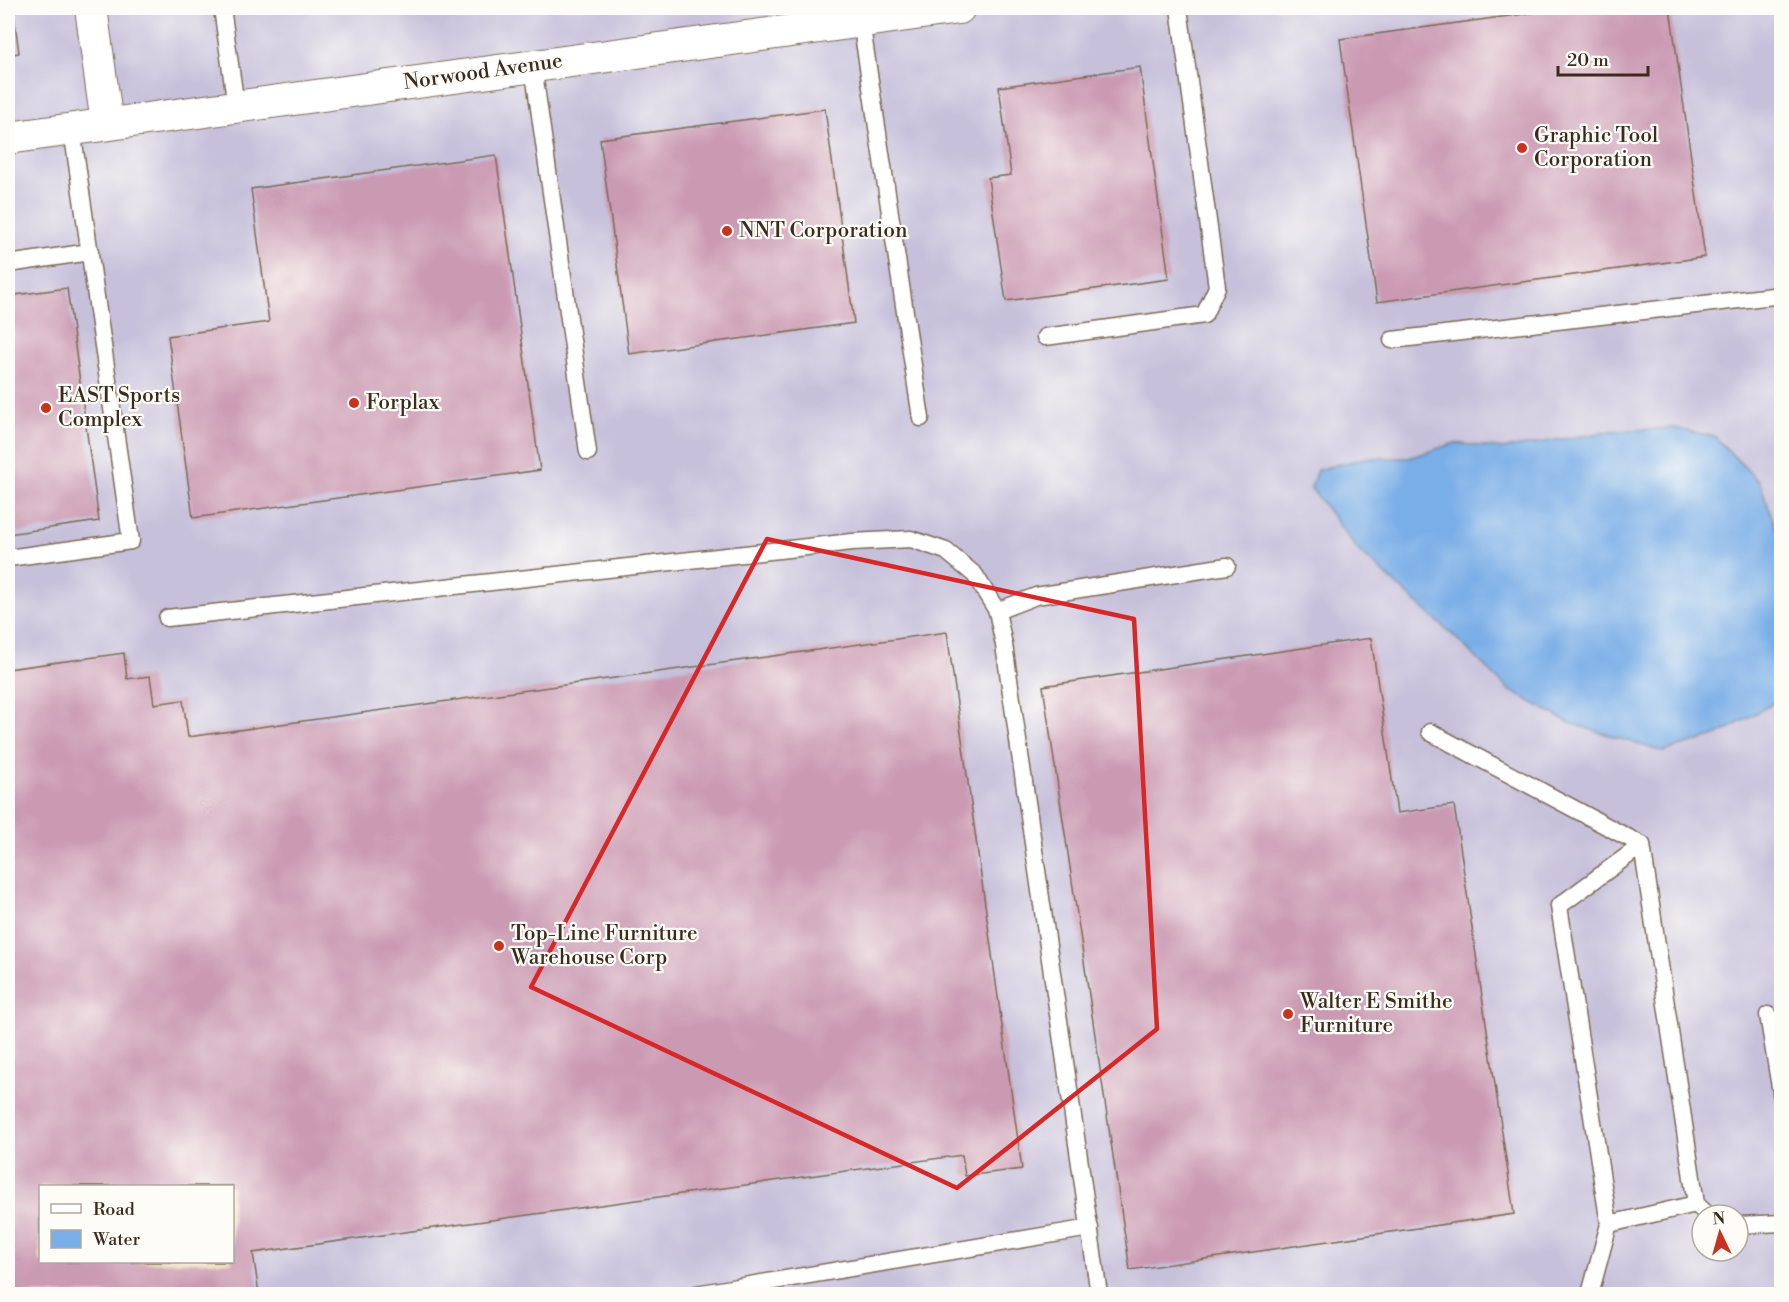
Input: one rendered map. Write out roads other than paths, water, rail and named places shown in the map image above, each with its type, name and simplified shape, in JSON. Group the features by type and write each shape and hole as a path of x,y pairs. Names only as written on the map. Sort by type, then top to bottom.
{"street":[{"path":"91,8 107,124"},
{"name":"Norwood Avenue","path":"8,138 959,8"}],"lane":[{"path":"222,8 236,106"},
{"path":"1045,337 1204,315 1217,287 1179,8"},
{"path":"861,21 921,418"},
{"path":"533,66 588,452"},
{"path":"8,558 131,541 72,129"},
{"path":"8,264 90,252"},
{"path":"1392,340 1782,295"},
{"path":"167,618 852,542 911,539 946,551 975,575 997,611 1004,645 1099,1294"},
{"path":"997,611 1036,596 1227,566"},
{"path":"1430,732 1642,845"},
{"path":"1642,845 1701,1203"},
{"path":"1590,1294 1609,1224 1559,906 1642,845"},
{"path":"1768,1015 1782,1099"},
{"path":"1609,1224 1690,1212"},
{"path":"1750,1224 1782,1223"},
{"path":"696,1294 1090,1228"}],"water":[{"path":"1674,428 1715,437 1760,483 1775,526 1781,536 1782,698 1718,735 1663,752 1570,723 1509,690 1454,636 1359,551 1311,488 1317,470 1366,458 1409,458 1455,443 1503,449 1613,431"}],"place":[{"name":"Graphic Tool Corporation","path":"1522,148"},
{"name":"NNT Corporation","path":"727,231"},
{"name":"Forplax","path":"354,403"},
{"name":"EAST Sports Complex","path":"46,408"},
{"name":"Top-Line Furniture Warehouse Corp","path":"499,946"},
{"name":"Walter E Smithe Furniture","path":"1288,1014"}]}
